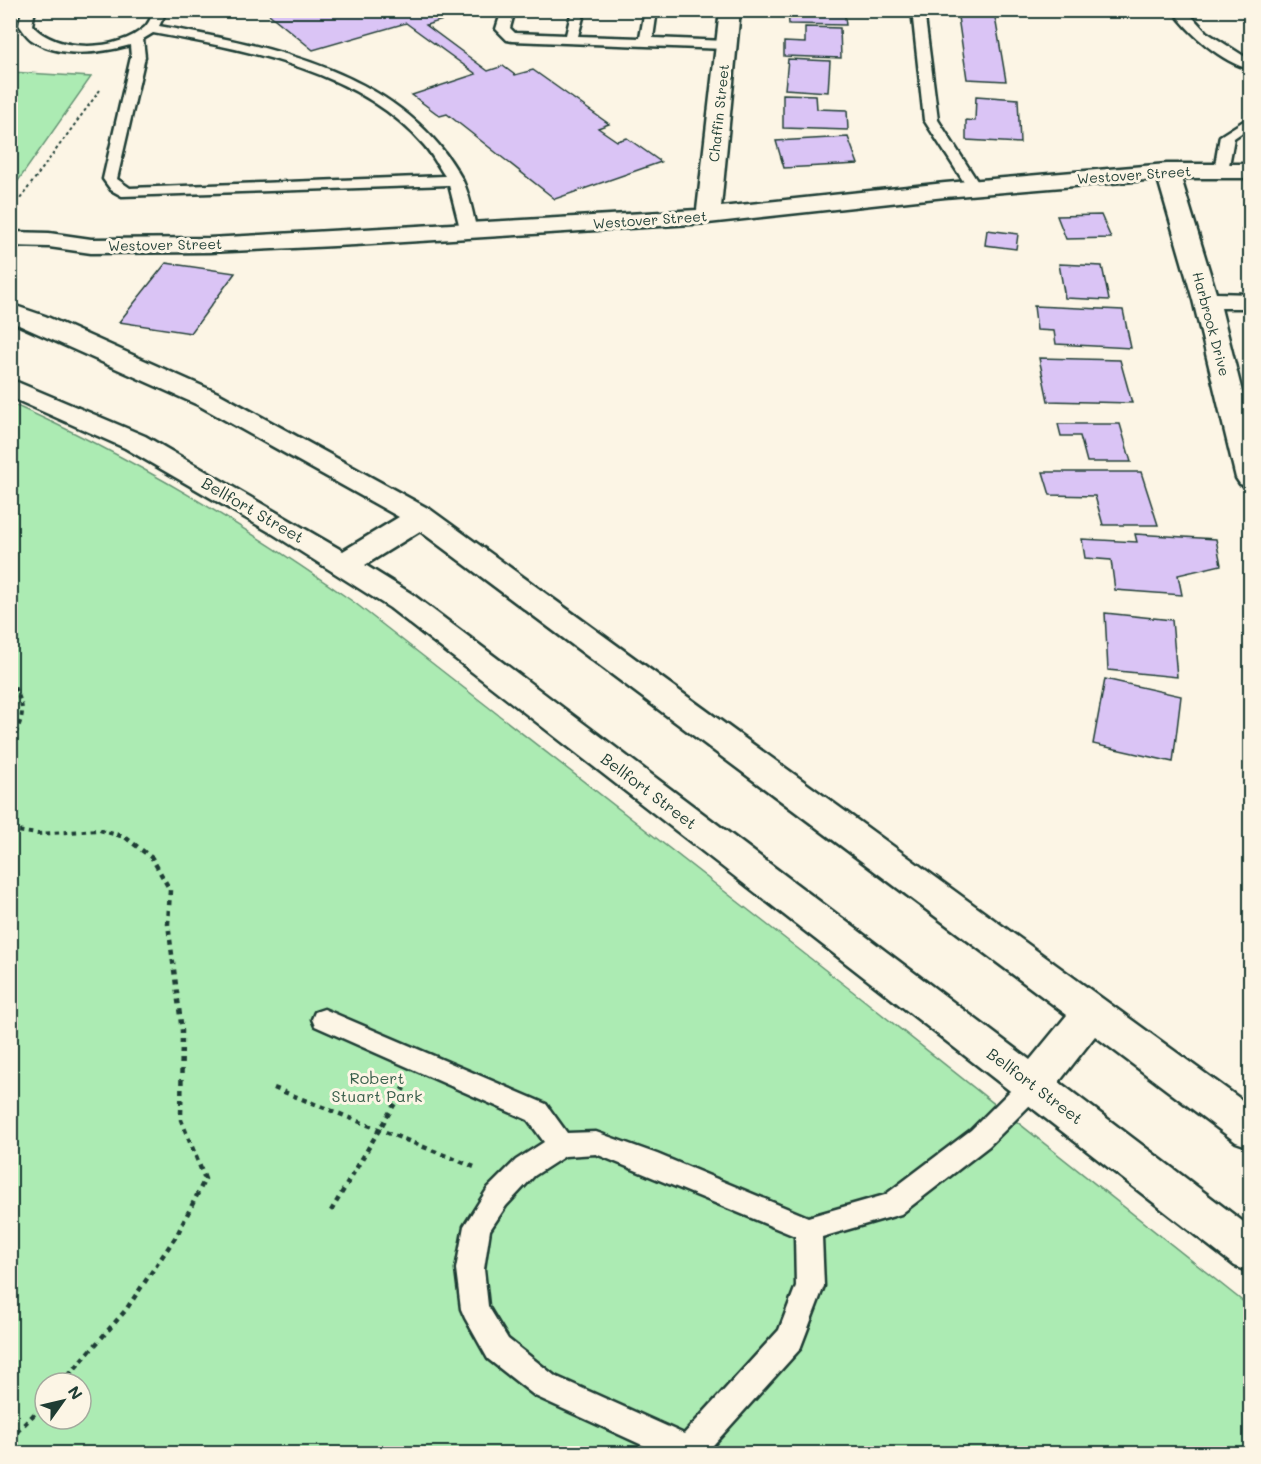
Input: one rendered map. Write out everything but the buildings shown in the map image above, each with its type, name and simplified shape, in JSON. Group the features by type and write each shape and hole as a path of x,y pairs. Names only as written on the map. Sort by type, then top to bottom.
{"main road":[{"name":"Chaffin Street","path":"708,216 730,10"},
{"name":"Westover Street","path":"10,239 49,240 91,246 209,245 469,232 708,216 974,187 1167,171 1251,171"},
{"name":"Harbrook Drive","path":"1167,171 1206,300 1251,478"},
{"name":"Westover Street","path":"10,244 49,240"},
{"path":"1206,300 1251,301"},
{"path":"10,312 36,321 208,399 421,517 1251,1129"},
{"name":"Bellfort Street","path":"10,387 135,442 283,527 401,601 1251,1252"},
{"path":"343,565 421,517"},
{"path":"1033,1085 1094,1011"}],"lane":[{"path":"29,10 21,25 24,34 35,42 52,47 94,48 136,38 151,29 159,19 161,10"},
{"path":"509,10 503,29 512,37 726,45"},
{"path":"571,39 579,10"},
{"path":"646,42 651,10"},
{"path":"918,10 932,120 974,187"},
{"path":"1179,10 1186,24 1222,50 1251,65"},
{"path":"151,29 220,41 290,59 343,81 379,101 404,119 444,162 462,199 469,232"},
{"path":"136,38 138,57 110,179 116,187 127,193 454,180"},
{"path":"1221,171 1227,136 1251,121"},
{"path":"324,1019 537,1112 561,1145"},
{"path":"808,1229 810,1286 790,1339 686,1452 545,1386 498,1348 475,1309 470,1269 477,1226 497,1197 525,1168 561,1145 596,1143 648,1162 808,1229 892,1205 980,1138 1033,1085"}],"path":[{"path":"10,205 20,199 101,89"},
{"path":"10,679 24,703 20,724 10,745"},
{"path":"10,830 37,834 99,830 125,837 152,858 170,890 168,924 182,1031 181,1120 205,1179 177,1235 125,1311 72,1371"},
{"path":"331,1211 421,1061"},
{"path":"10,1439 33,1415"}],"green space":[{"path":"10,72 91,77 11,191"},
{"name":"Robert Stuart Park","path":"10,403 100,446 187,494 272,547 355,603 865,1001 1250,1307 1250,1453 11,1453"}]}
